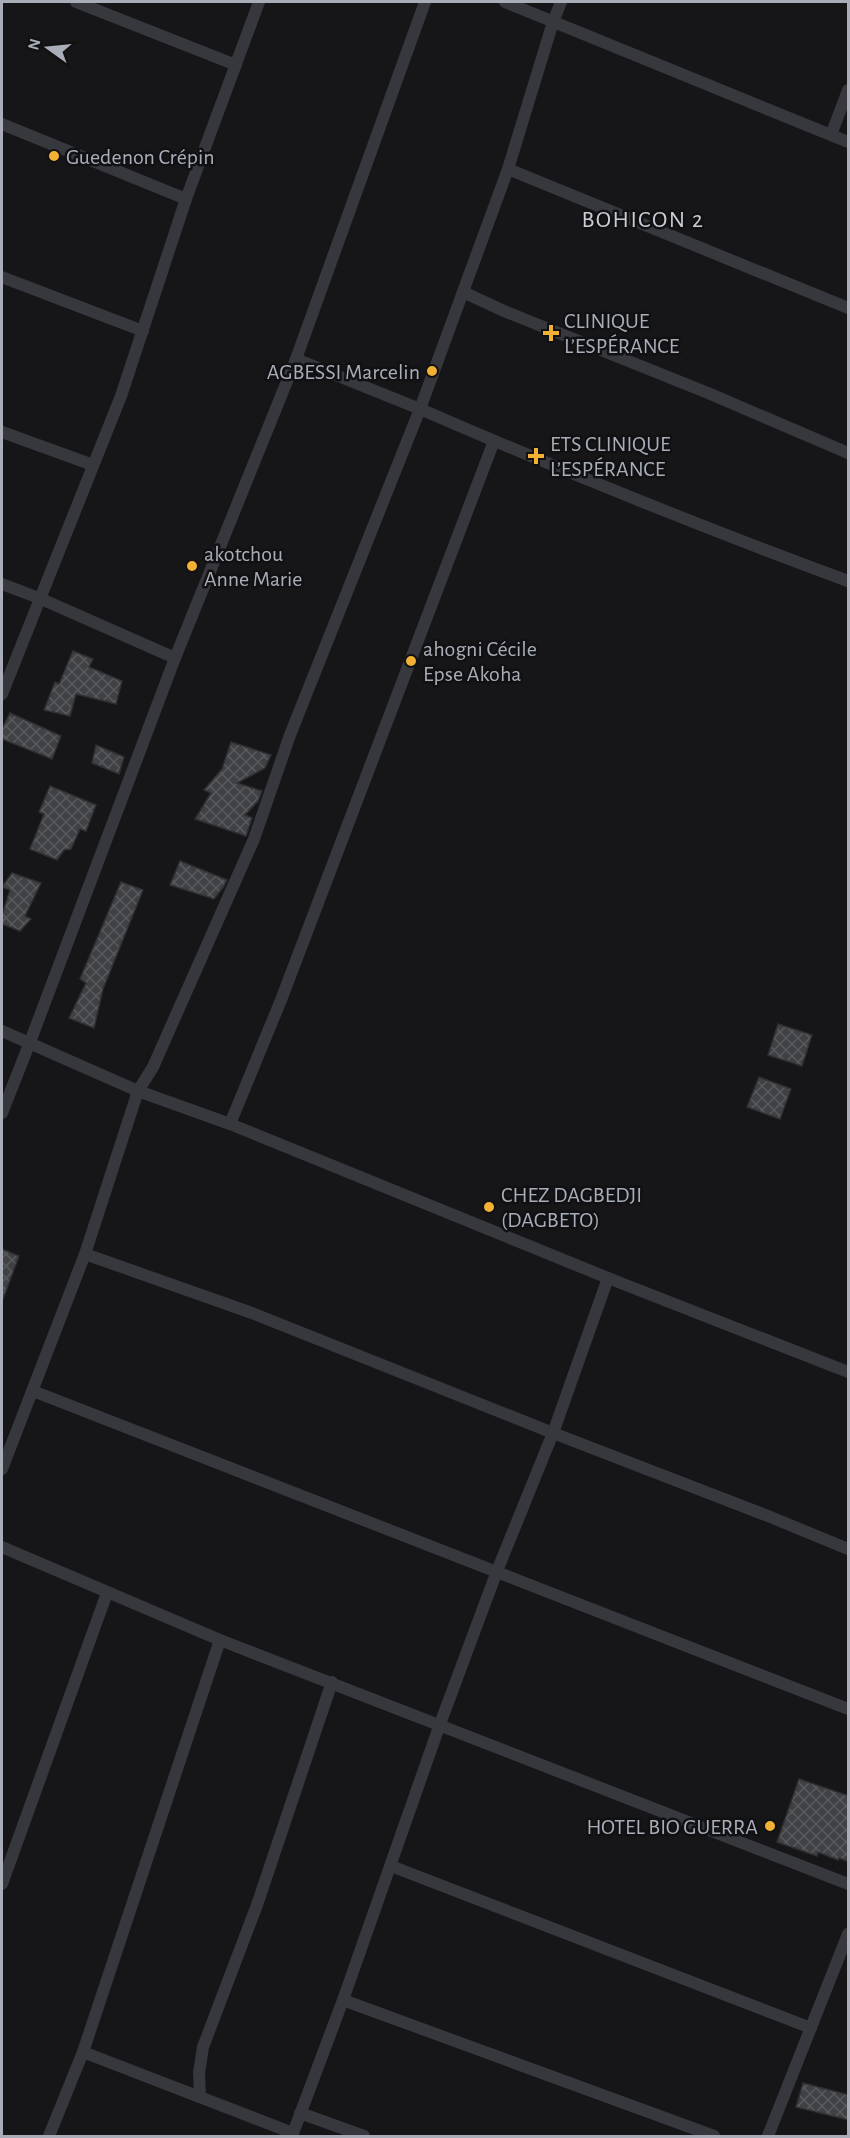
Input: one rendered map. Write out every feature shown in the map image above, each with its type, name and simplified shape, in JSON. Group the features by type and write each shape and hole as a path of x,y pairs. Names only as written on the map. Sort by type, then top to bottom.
{"street":[{"path":"76,2 236,65"},
{"path":"2,694 121,396 186,199 259,2"},
{"path":"2,1113 175,658 296,359 425,2"},
{"path":"505,2 849,142"},
{"path":"2,1469 86,1254 138,1091 153,1067 254,839 290,735 420,409 508,169 561,2"},
{"path":"831,135 849,90"},
{"path":"2,124 186,199"},
{"path":"508,169 849,308"},
{"path":"2,277 143,331"},
{"path":"463,292 849,453"},
{"path":"296,359 782,557 849,581"},
{"path":"2,432 93,465"},
{"path":"230,1124 282,1000 494,441"},
{"path":"2,584 175,658"},
{"path":"2,1031 138,1091 230,1124 608,1278 849,1372"},
{"path":"86,1254 252,1313 849,1549"},
{"path":"83,2052 292,2135 343,2000 440,1724 497,1571 553,1433 608,1278"},
{"path":"33,1391 849,1709"},
{"path":"2,1547 220,1640 849,1884"},
{"path":"2,1884 107,1593"},
{"path":"49,2136 83,2052 220,1640"},
{"path":"200,2097 199,2073 203,2048 257,1905 332,1682"},
{"path":"391,1866 811,2028"},
{"path":"768,2136 849,1934"},
{"path":"343,2000 714,2136"},
{"path":"300,2114 364,2136"}],"building":[{"path":"73,651 93,659 89,667 122,681 116,704 76,694 70,716 44,710 55,682 59,684"},
{"path":"10,713 61,736 52,759 2,739 2,729"},
{"path":"231,742 271,755 265,768 237,783 262,791 258,801 245,815 252,818 246,836 195,819 211,793 204,790 222,769"},
{"path":"96,745 124,757 119,774 92,763"},
{"path":"50,786 96,805 86,831 80,829 71,849 64,850 57,860 30,849 44,814 39,812"},
{"path":"180,861 227,880 214,899 170,885"},
{"path":"12,873 41,883 25,916 31,919 20,931 2,924 2,915 10,890 2,887"},
{"path":"121,882 143,890 103,989 94,1028 69,1018 86,983 80,979"},
{"path":"778,1024 812,1035 802,1066 768,1055"},
{"path":"759,1077 791,1089 780,1119 747,1107"},
{"path":"2,1249 19,1256 3,1299 2,1298"},
{"path":"799,1779 849,1796 849,1862 818,1852 817,1856 777,1842"},
{"path":"803,2083 849,2095 849,2120 796,2107"}],"place":[{"name":"Guedenon Crépin","path":"54,156"},
{"name":"CLINIQUE L’ESPÉRANCE","path":"551,333"},
{"name":"AGBESSI Marcelin","path":"432,371"},
{"name":"ETS CLINIQUE L’ESPÉRANCE","path":"536,456"},
{"name":"akotchou Anne Marie","path":"192,566"},
{"name":"ahogni Cécile Epse Akoha","path":"411,661"},
{"name":"CHEZ DAGBEDJI (DAGBETO)","path":"489,1207"},
{"name":"HOTEL BIO GUERRA","path":"770,1826"}],"district":[{"name":"BOHICON 2","path":"643,219"}]}
